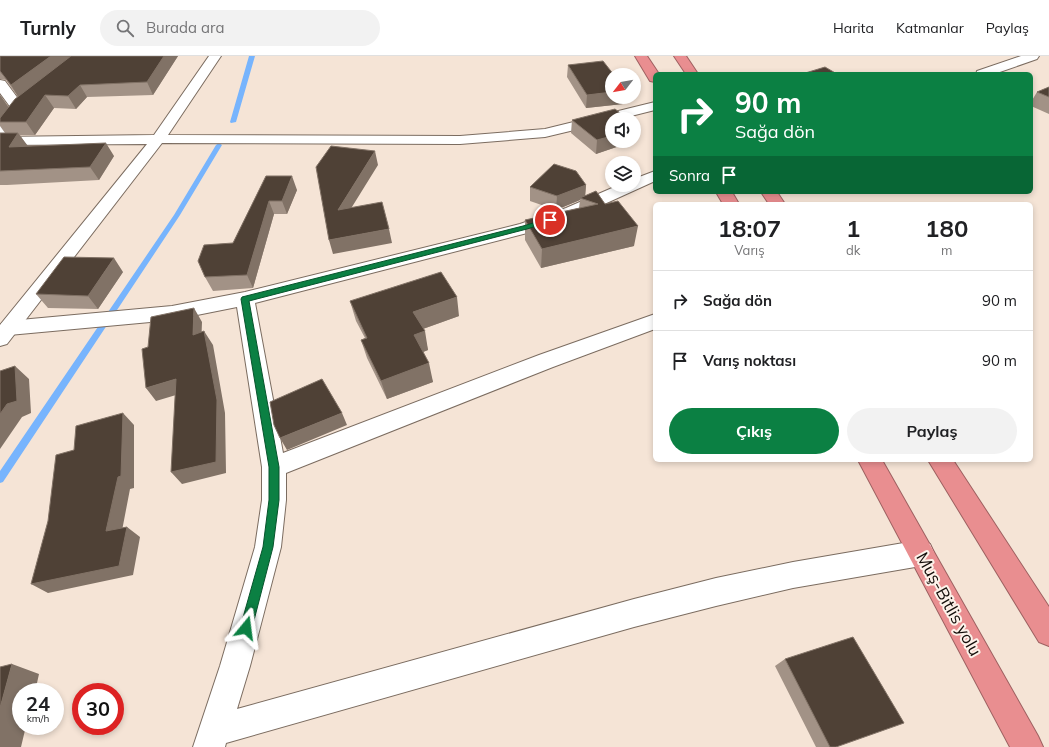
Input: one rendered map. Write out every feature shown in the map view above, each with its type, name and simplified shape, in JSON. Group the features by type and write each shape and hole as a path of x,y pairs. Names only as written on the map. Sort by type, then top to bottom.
{"highway":[{"path":"642,56 653,75"},
{"path":"680,56 691,72"},
{"name":"Muş-Bitlis yolu","path":"871,462 1027,747"},
{"path":"941,462 1049,632"}],"street":[{"path":"5,334 158,139 215,56"},
{"path":"988,72 1033,56"},
{"path":"0,84 18,108"},
{"path":"0,132 18,108 30,99"},
{"path":"0,141 158,139 460,140 545,133 653,106"},
{"path":"641,182 653,177"},
{"path":"5,334 92,320 172,313 245,299 525,228 572,212 617,192"},
{"path":"212,739 235,666 268,547 274,500 274,467 245,299"},
{"path":"274,467 546,360 653,322"},
{"path":"212,739 634,613 793,575 921,552"}],"building":[{"path":"0,56 51,56 11,85 0,71"},
{"path":"71,56 164,56 147,82 80,85 68,96 45,95 26,122 0,122 0,118 15,99"},
{"path":"603,61 608,68 605,68 605,93 587,95 568,65"},
{"path":"825,67 834,72 809,72"},
{"path":"1049,87 1049,97 1037,92"},
{"path":"615,109 619,112 605,112 605,138 597,140 572,120"},
{"path":"0,133 18,133 9,147 106,143 90,167 0,171"},
{"path":"331,146 375,151 338,210 382,202 389,229 329,240 316,167"},
{"path":"554,164 576,171 586,185 557,196 530,187"},
{"path":"266,176 292,176 282,201 269,201 247,275 205,277 198,261 204,245 233,243"},
{"path":"596,191 605,204 618,201 638,226 542,249 525,220 598,204 580,198"},
{"path":"64,257 114,258 88,296 36,294"},
{"path":"441,272 457,297 413,312 425,331 414,335 429,363 381,381 361,340 367,338 350,301"},
{"path":"194,308 193,335 204,331 217,400 216,462 171,472 176,379 146,388 142,349 148,347 151,317"},
{"path":"15,366 17,401 7,404 0,414 0,371"},
{"path":"322,379 342,413 280,438 274,425 270,402"},
{"path":"123,413 121,476 118,477 106,531 127,527 119,566 31,584 48,521 56,455 74,450 76,426"},
{"path":"853,637 904,723 836,747 830,747 785,659"},
{"path":"12,664 0,708 0,667"}],"waterway":[{"path":"233,122 252,56"},
{"path":"0,479 177,215 219,145"}],"route":[{"path":"246,628 268,547 274,500 274,467 245,299 525,228 550,220"}]}
